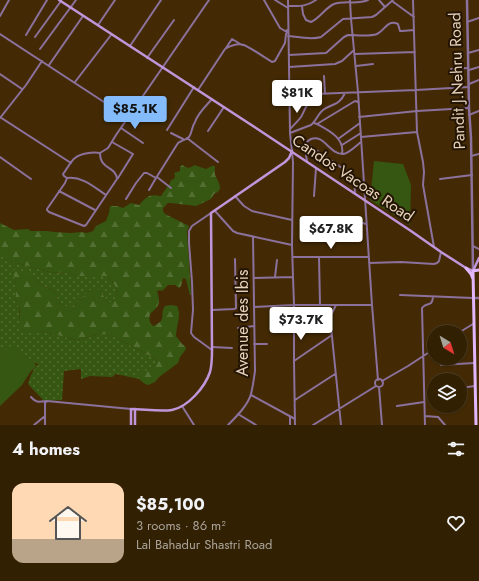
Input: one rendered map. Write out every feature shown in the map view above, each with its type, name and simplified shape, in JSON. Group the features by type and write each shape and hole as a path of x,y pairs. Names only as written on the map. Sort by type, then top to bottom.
{"main road":[{"name":"Candos Vacoas Road","path":"60,1 308,162 441,252 473,271"},
{"path":"133,409 173,410 182,406 196,395 206,380 211,365 212,348 211,213 285,162 292,152"},
{"path":"476,425 478,410 476,386 477,368 475,362 473,271 479,258"},
{"path":"466,268 472,276 473,283"},
{"path":"473,271 479,270"},
{"path":"131,425 133,409"},
{"path":"133,409 135,425"}],"street":[{"path":"0,16 9,0"},
{"path":"26,34 47,0"},
{"path":"40,49 76,0"},
{"path":"98,25 115,0"},
{"path":"130,46 161,0"},
{"path":"112,142 134,154 88,223 84,226 47,211 66,183 64,174 70,164 76,157 96,152 100,153 108,148 120,128 209,0"},
{"path":"264,0 280,28 285,31 288,30"},
{"path":"275,0 288,7 302,6 310,4 316,0"},
{"path":"288,0 290,133 293,162 292,245 295,425"},
{"path":"302,6 303,14 306,20 311,22 334,4 351,1 363,2 368,0"},
{"path":"379,0 385,7"},
{"path":"288,36 318,38 325,35 343,19 372,17 393,0 414,17"},
{"path":"413,0 417,132 424,168 423,185 434,247"},
{"name":"Pandit J.Nehru Road","path":"467,0 469,108 472,161 473,271"},
{"path":"35,37 60,1"},
{"path":"351,1 352,35 360,116 366,224 378,380 375,382 376,386"},
{"path":"48,65 83,16"},
{"path":"468,22 479,18"},
{"path":"147,58 174,20"},
{"path":"288,55 326,53 348,35 376,34 391,22 398,24 400,31 405,32 414,30"},
{"path":"198,90 232,39 273,62 285,43 288,30"},
{"path":"0,34 107,104"},
{"path":"75,82 112,35"},
{"path":"225,49 234,45 243,45"},
{"path":"289,67 335,64 342,61 354,50"},
{"path":"468,53 479,50"},
{"path":"355,54 415,52"},
{"path":"42,61 0,117 70,164"},
{"path":"356,66 373,64"},
{"path":"451,69 468,69 479,67"},
{"path":"0,74 22,89"},
{"path":"324,76 325,94"},
{"path":"289,95 416,90 469,85 479,80"},
{"path":"167,130 194,87"},
{"path":"290,133 307,127 314,122 322,111 340,101 345,93"},
{"path":"149,190 175,147 178,143 191,134 194,122 212,99"},
{"path":"317,124 355,101 358,102"},
{"path":"290,129 301,117 308,104 312,102 319,102"},
{"path":"136,105 151,116"},
{"path":"208,131 224,107"},
{"path":"360,116 469,108"},
{"path":"470,115 479,112"},
{"path":"314,122 331,132 338,139 342,146 342,154"},
{"path":"338,139 360,123"},
{"path":"120,128 143,143"},
{"path":"361,137 417,132"},
{"path":"171,133 184,140"},
{"path":"342,146 361,133"},
{"path":"187,138 218,162"},
{"path":"308,162 305,147 306,143 310,139 319,139 332,150 342,154 347,153 361,142"},
{"path":"306,143 352,175 354,179 355,193"},
{"path":"100,153 101,162 115,173 117,179"},
{"path":"471,156 479,154"},
{"path":"0,157 31,179"},
{"path":"314,196 316,168"},
{"path":"126,199 136,183 144,174 147,173 171,188"},
{"path":"440,179 472,175"},
{"path":"66,178 72,177 79,179 106,195"},
{"path":"60,191 96,211"},
{"path":"235,196 244,206 252,211 292,220"},
{"path":"215,211 233,231 240,234 292,245"},
{"path":"211,213 190,228 189,231 193,310 192,333 194,337 212,348 232,348"},
{"path":"306,228 359,222 366,224"},
{"name":"Avenue des Ibis","path":"228,425 246,404 251,395 255,371 253,237"},
{"path":"473,246 479,249"},
{"path":"369,263 401,262 434,264 439,261 441,252"},
{"path":"293,257 369,257"},
{"path":"319,257 320,305"},
{"path":"212,310 236,308 235,259"},
{"path":"275,277 277,260"},
{"path":"253,278 293,277"},
{"path":"400,295 479,298"},
{"path":"425,425 422,308 433,302 433,297"},
{"path":"254,307 294,305 372,305"},
{"path":"336,305 330,317 340,425"},
{"path":"467,328 474,323"},
{"path":"238,328 254,326"},
{"path":"294,360 332,335"},
{"path":"254,344 267,344"},
{"path":"382,425 379,387 382,385 382,381 427,354"},
{"path":"467,363 475,362"},
{"path":"295,400 335,374"},
{"path":"378,380 382,381"},
{"path":"313,425 376,386"},
{"path":"467,387 476,386"},
{"path":"251,395 295,419"},
{"path":"32,397 38,402 133,409"},
{"path":"45,425 46,402"},
{"path":"397,406 424,402"},
{"path":"182,406 194,425"},
{"path":"238,414 256,425"},
{"path":"34,425 45,416"},
{"path":"290,416 290,425"},
{"path":"425,416 438,417 445,425"}],"green space":[{"path":"374,161 403,164 411,185 410,225 370,200"},
{"path":"182,165 188,168 194,165 206,169 215,166 215,174 220,188 211,199 196,206 168,203 163,208 165,214 189,226 187,231 191,294 190,295 186,279 183,278 179,288 175,285 168,285 162,291 157,291 159,302 150,314 149,319 153,326 158,324 162,319 163,309 165,306 177,306 179,317 176,336 186,349 180,357 178,363 159,377 155,382 148,385 137,376 157,364 157,361 111,335 100,334 77,340 41,331 23,331 19,308 15,299 16,288 12,270 18,270 30,275 43,286 55,291 61,304 66,307 74,306 90,290 96,288 108,302 112,302 117,294 117,291 106,276 77,276 67,273 49,272 5,260 1,255 0,248 0,223 14,230 28,229 31,231 87,233 93,231 96,226 106,221 110,206 123,208 131,203 139,205 148,196 161,196 171,180 174,179 174,173 180,171 180,167"},
{"path":"0,248 5,260 49,272 67,273 77,276 106,276 117,291 117,294 112,302 108,302 99,290 90,290 74,306 66,307 61,304 55,291 43,286 36,279 13,270 16,288 15,299 19,308 20,322 23,331 41,331 77,340 100,334 111,335 152,357 157,361 157,364 138,376 139,379 116,374 112,377 90,376 81,379 81,369 64,371 62,400 44,401 28,384 36,366 39,365 10,347 0,355"},
{"path":"10,346 34,362 36,365 22,385 0,406 0,355"}]}
